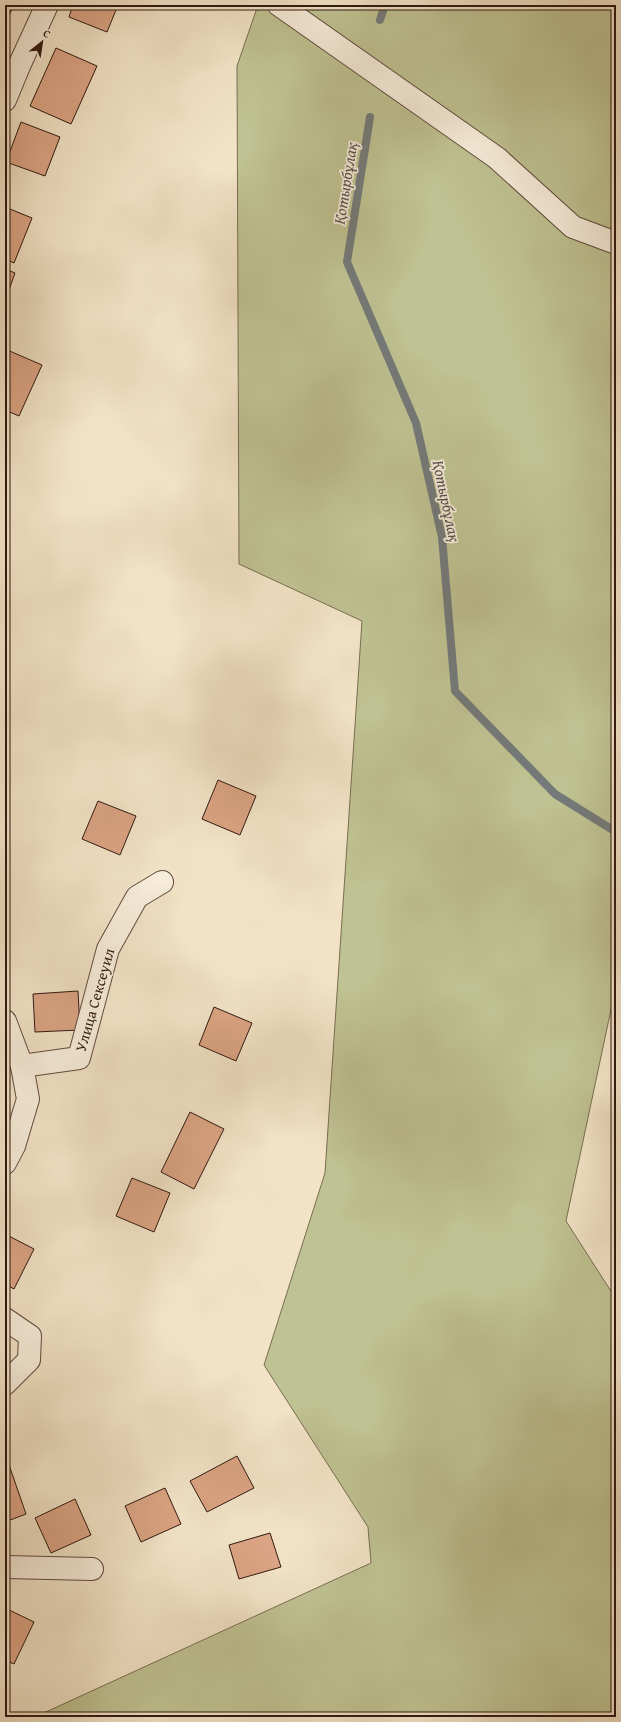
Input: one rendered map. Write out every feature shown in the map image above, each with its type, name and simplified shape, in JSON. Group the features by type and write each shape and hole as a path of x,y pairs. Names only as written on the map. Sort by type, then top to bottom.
{"street":[{"path":"5,100 18,66 47,5"},
{"path":"279,5 497,158 574,227 616,243"},
{"name":"Улица Сексеуил","path":"22,1066 79,1058 108,949 137,897 162,882"},
{"path":"5,1021 22,1066 28,1100 14,1146 5,1163"},
{"path":"5,1319 30,1336 29,1360 5,1384"},
{"path":"5,1567 92,1569"}],"green space":[{"path":"258,5 616,5 616,986 566,1221 616,1299 616,1717 35,1717 371,1563 368,1527 264,1365 325,1173 362,621 239,564 237,66"}],"building":[{"path":"73,5 118,5 107,32 69,17"},
{"path":"5,7 12,9 5,25"},
{"path":"56,48 97,66 71,124 30,106"},
{"path":"21,122 60,137 45,176 6,162"},
{"path":"5,207 32,218 14,263 5,259"},
{"path":"5,269 15,273 5,301"},
{"path":"5,349 42,365 19,416 5,410"},
{"path":"218,780 256,796 240,835 202,819"},
{"path":"98,801 136,816 120,855 82,839"},
{"path":"78,991 80,1030 35,1032 33,994"},
{"path":"214,1007 252,1023 236,1061 199,1045"},
{"path":"190,1112 224,1129 194,1189 161,1172"},
{"path":"132,1178 170,1193 154,1232 116,1216"},
{"path":"5,1234 34,1249 14,1289 5,1284"},
{"path":"237,1456 254,1488 207,1512 190,1481"},
{"path":"5,1459 7,1459 26,1514 5,1522"},
{"path":"165,1488 181,1524 141,1542 125,1506"},
{"path":"75,1499 91,1535 51,1553 35,1518"},
{"path":"270,1533 281,1567 239,1579 229,1545"},
{"path":"5,1608 34,1622 14,1664 5,1660"}],"waterway":[{"name":"Қотырбұлақ","path":"380,20 385,5"},
{"name":"Қотырбұлақ","path":"370,117 347,262 416,423 442,537 455,691 555,794 616,832"}]}
